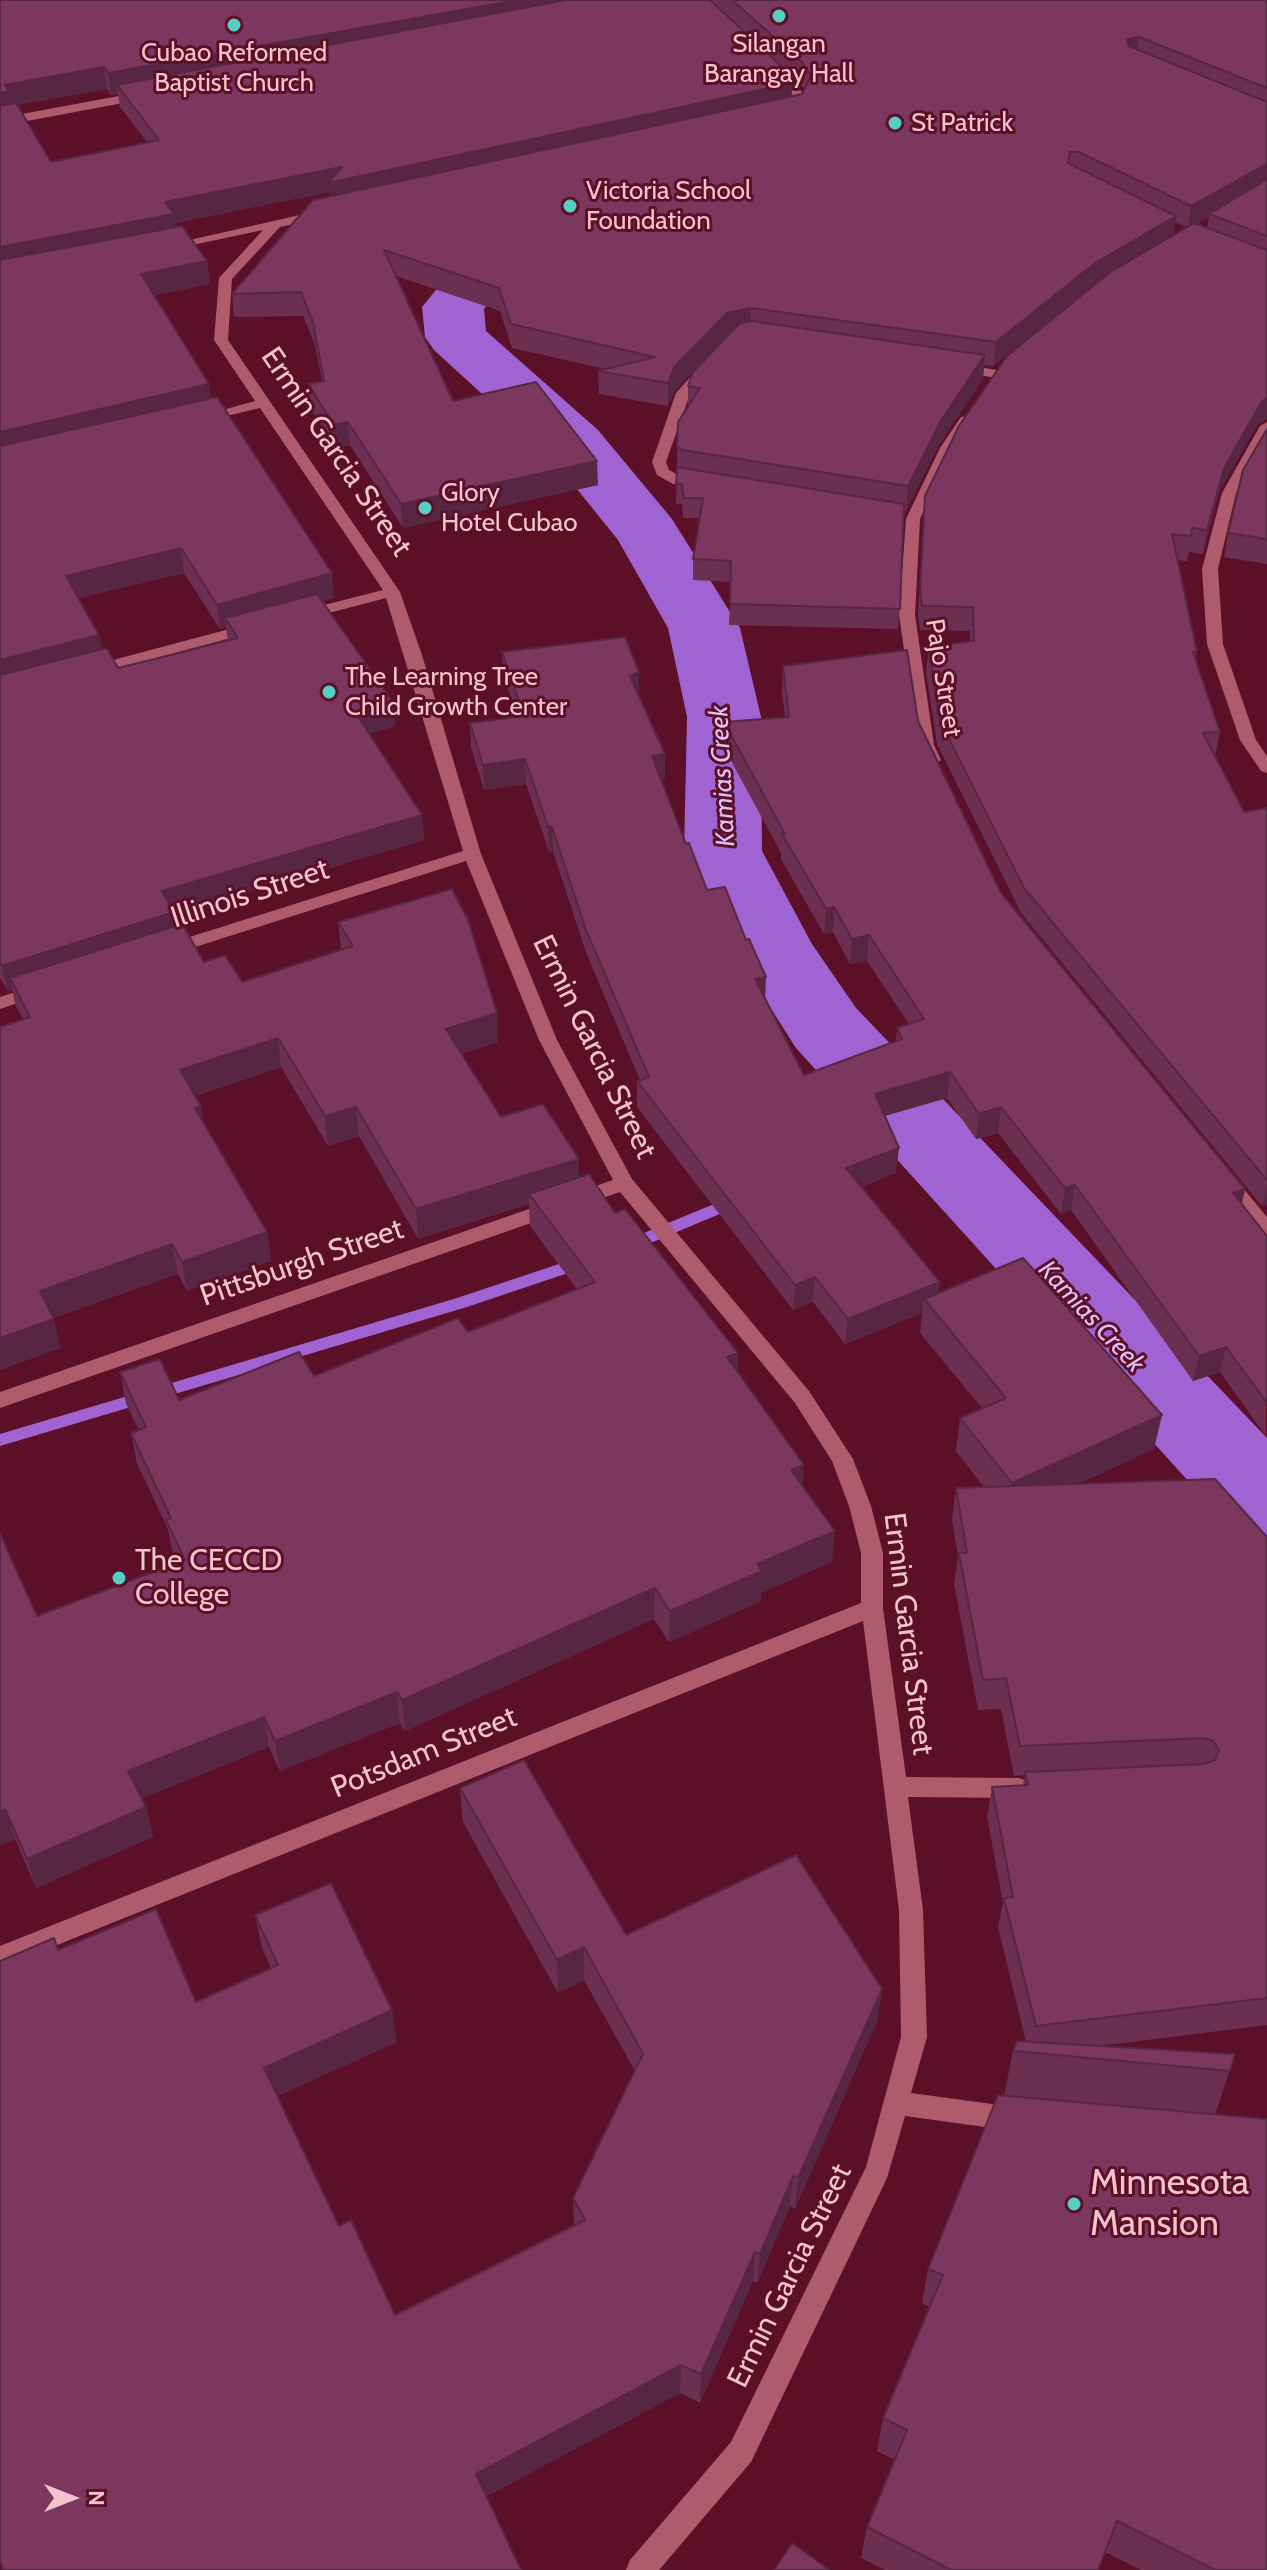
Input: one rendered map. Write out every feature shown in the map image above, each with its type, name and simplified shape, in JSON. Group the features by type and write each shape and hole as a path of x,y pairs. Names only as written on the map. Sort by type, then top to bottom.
{"street":[{"path":"761,58 801,97 794,112 766,119"},
{"path":"0,122 157,93"},
{"path":"147,250 341,210"},
{"name":"Ermin Garcia Street","path":"275,225 226,278 222,296 221,340 392,592 414,655 472,854 548,1040 624,1183 802,1397 842,1459 872,1553 872,1608 911,1910 914,2037 878,2169 741,2452 640,2570"},
{"path":"714,359 683,393 659,462 662,472 678,481 725,488"},
{"path":"936,365 998,375"},
{"path":"186,421 263,403"},
{"name":"Pajo Street","path":"939,771 926,745 907,615 905,518 972,411"},
{"path":"1267,426 1229,493 1210,569 1215,644 1248,740 1267,768"},
{"path":"75,674 392,592"},
{"name":"Illinois Street","path":"152,955 472,854"},
{"path":"0,1003 61,984"},
{"path":"1218,1170 1267,1230"},
{"name":"Pittsburgh Street","path":"0,1400 624,1183"},
{"name":"Potsdam Street","path":"0,1957 872,1608"},
{"path":"895,1787 964,1791 1041,1788"},
{"path":"895,2103 970,2115 1046,2122"}],"building":[{"path":"0,0 517,0 108,73 104,67 5,85 9,91 0,93"},
{"path":"566,0 710,0 792,76 788,84 328,183 342,167 165,202 174,214 0,247 0,106 16,103 51,162 159,140 117,85"},
{"path":"732,0 1267,0 1267,88 1139,37 1127,39 1129,46 1267,102 1267,164 1191,206 1079,152 1070,152 1068,163 1176,216 1095,263 996,342 751,308 727,313 674,367 668,383 598,371 655,357 511,324 499,288 384,250 453,401 536,382 597,461 401,504 348,422 334,425 308,384 324,381 313,322 301,292 232,294 313,200 802,94 811,76 802,62"},
{"path":"1267,179 1267,236 1209,214"},
{"path":"1194,223 1267,250 1267,398 1262,401 1224,468 1207,530 1192,528 1191,536 1172,534 1197,652 1193,652 1220,732 1203,733 1244,812 1267,808 1267,1180 1024,888 939,719 929,647 974,641 973,607 922,606 920,590 925,496 959,426 1007,356 1109,273"},
{"path":"182,226 207,261 141,274 209,384 0,432 0,260"},
{"path":"752,321 985,355 940,422 908,486 677,447 678,422 700,388 688,386 693,372 740,323"},
{"path":"217,397 332,573 217,605 181,548 66,576 99,635 0,660 0,446"},
{"path":"1267,429 1267,539 1228,533 1243,470"},
{"path":"677,467 904,504 900,609 730,604 731,561 693,559 703,498 684,498 682,484 676,484"},
{"path":"317,594 393,702 355,712 422,815 162,891 174,912 2,966 0,675 107,648 118,668 238,638 225,618"},
{"path":"625,637 639,672 630,676 665,754 652,756 686,844 689,843 707,890 725,887 746,940 749,939 766,977 755,979 804,1075 902,1039 897,1028 924,1019 869,935 852,939 834,907 826,909 782,834 785,834 724,722 789,717 783,666 907,650 918,721 1001,893 1245,1189 1233,1193 1267,1236 1267,1403 1226,1347 1199,1356 1075,1185 1065,1188 1001,1107 979,1114 950,1072 875,1094 899,1148 846,1168 940,1282 848,1319 815,1277 795,1285 637,1081 649,1077 586,930 552,827 548,827 525,759 483,765 470,723 524,716 502,652"},
{"path":"452,889 468,920 497,1013 446,1029 501,1117 543,1104 579,1159 416,1209 356,1107 325,1116 278,1038 180,1070 201,1106 195,1108 267,1232 182,1262 172,1244 40,1291 54,1319 0,1338 0,1027 30,1017 10,978 182,924 204,962 225,955 242,982 353,946 338,922"},
{"path":"589,1174 615,1213 625,1209 738,1353 727,1357 804,1465 791,1470 835,1531 757,1564 762,1571 670,1611 655,1588 402,1700 397,1692 275,1741 264,1717 128,1771 146,1807 27,1859 5,1809 0,1812 0,1534 37,1616 185,1560 166,1520 171,1518 131,1433 146,1427 120,1372 160,1359 179,1400 299,1352 314,1376 458,1318 468,1332 595,1282 529,1194"},
{"path":"1023,1258 1162,1415 1012,1483 960,1418 1006,1398 924,1299"},
{"path":"1215,1479 1267,1537 1267,1998 1036,2026 1004,1898 1013,1897 992,1787 1028,1785 1025,1772 1204,1764 1215,1760 1219,1750 1213,1741 1204,1738 1020,1746 1006,1678 983,1680 959,1553 967,1553 956,1488"},
{"path":"524,1760 626,1935 796,1855 882,1989 798,2178 793,2176 760,2254 755,2252 701,2374 681,2365 476,2474 521,2570 3,2570 0,2560 0,1961 54,1938 58,1950 156,1909 196,2002 278,1965 255,1915 331,1883 392,2010 264,2068 339,2226 351,2220 395,2315 585,2220 573,2198 643,2054 584,1947 557,1960 460,1788"},
{"path":"1017,2041 1235,2054 1230,2071 1013,2051"},
{"path":"998,2095 1267,2119 1267,2570 1215,2570 1117,2521 1098,2570 951,2570 867,2527 907,2430 883,2418 943,2275 928,2269"},
{"path":"792,2543 830,2570 774,2570"}],"waterway":[{"name":"Kamias Creek","path":"565,230 545,237 483,271 453,307 456,337 575,444 648,533 704,628 724,717 723,851 774,949 826,1028 1254,1488 1267,1508"},
{"path":"875,1142 916,1124"},
{"path":"628,1246 736,1201"},
{"path":"0,1440 461,1303 580,1263"}],"place":[{"name":"Silangan Barangay Hall","path":"779,16"},
{"name":"Cubao Reformed Baptist Church","path":"234,25"},
{"name":"St Patrick","path":"895,123"},
{"name":"Victoria School Foundation","path":"570,206"},
{"name":"Glory Hotel Cubao","path":"425,508"},
{"name":"The Learning Tree Child Growth Center","path":"329,692"},
{"name":"The CECCD College","path":"119,1578"},
{"name":"Minnesota Mansion","path":"1074,2204"}]}
